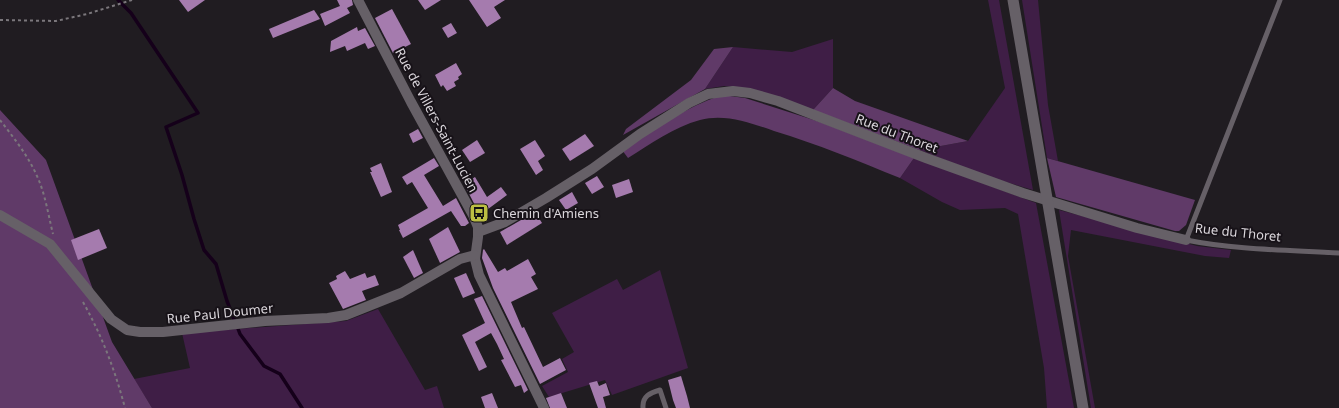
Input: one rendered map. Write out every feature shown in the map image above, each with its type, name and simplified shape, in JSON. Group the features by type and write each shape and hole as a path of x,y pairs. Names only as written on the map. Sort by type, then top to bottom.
{"main road":[{"path":"1007,0 1020,45"},
{"path":"1013,0 1083,408"},
{"path":"1017,0 1020,45"}],"street":[{"name":"Rue de Villers-Saint-Lucien","path":"358,0 411,102 471,210 478,232 475,255 479,275 544,408"},
{"name":"Rue du Thoret","path":"478,232 505,222 588,172 630,140 688,102 708,94 733,91 750,93 791,106 926,158 1023,193 1126,225 1186,240"},
{"name":"Rue Paul Doumer","path":"0,214 50,244 112,319 127,330 140,332 163,332 265,320 328,318 346,315 401,293 460,259 475,255"}],"lane":[{"path":"1186,240 1280,0"},
{"name":"Rue du Thoret","path":"1186,240 1211,245 1245,248 1339,253"},
{"path":"643,408 642,402 646,395 660,390 666,408"}],"path":[{"path":"0,20 56,21 132,0"},
{"path":"0,120 19,144 36,174 44,195 53,234"},
{"path":"82,300 97,327 113,365 125,408"}],"shaded area":[{"path":"988,0 999,0 1033,190 992,178 919,150 968,141 1005,88"},
{"path":"1022,0 1038,0 1048,105 1058,161 1047,158"},
{"path":"833,39 833,88 813,110 744,88 724,86 705,89 733,47 792,52"},
{"path":"733,47 705,89 623,135 626,129 691,80 714,49"},
{"path":"833,88 855,101 968,141 919,150 813,110"},
{"path":"722,95 745,98 820,122 914,158 900,178 790,136 747,122 728,118 709,118 690,123 662,136 628,158 622,150 683,112"},
{"path":"0,110 46,160 112,342 152,408 0,408"},
{"path":"914,158 1036,203 1074,408 1047,408 1044,368 1018,214 1005,208 960,210 942,202 900,178"},
{"path":"1047,158 1195,200 1186,225 1179,231 1175,231 1056,197"},
{"path":"1059,210 1197,246 1231,250 1229,258 1205,256 1071,230 1068,256 1095,408 1091,408"},
{"path":"660,270 688,368 612,395 605,380 549,397 542,386 568,372 562,359 574,352 552,313 617,279 623,290"},
{"path":"378,309 425,390 437,386 444,408 152,408 134,379 190,368 182,333 346,321"}],"building":[{"path":"179,0 205,0 188,12"},
{"path":"337,0 352,0 353,5 347,8 350,13 325,26 320,14 340,6"},
{"path":"418,0 441,0 425,10"},
{"path":"469,0 505,0 494,7 501,18 487,27"},
{"path":"392,9 411,44 393,53 375,18"},
{"path":"314,10 320,19 273,38 269,29"},
{"path":"451,23 457,33 448,38 442,28"},
{"path":"357,27 358,31 365,28 375,46 368,49 365,43 347,51 345,46 330,52 331,41"},
{"path":"456,63 462,74 458,77 459,79 454,82 456,86 447,91 443,85 441,87 435,75"},
{"path":"418,129 423,138 413,143 409,134"},
{"path":"585,134 594,146 570,161 562,149"},
{"path":"477,140 485,153 470,162 462,150"},
{"path":"535,140 545,156 538,161 543,170 536,175 520,149"},
{"path":"434,158 439,166 424,175 443,206 456,198 469,223 465,226 461,226 451,211 403,238 398,225 428,208 412,182 407,185 402,177"},
{"path":"381,163 392,192 381,197 370,172 372,172 370,168"},
{"path":"597,176 604,187 592,194 585,183"},
{"path":"475,177 487,197 501,187 507,195 480,215 464,184"},
{"path":"629,179 633,192 616,198 612,185"},
{"path":"572,192 578,203 566,210 559,200"},
{"path":"535,212 542,223 507,245 500,232"},
{"path":"448,227 460,252 440,263 429,239"},
{"path":"99,229 107,248 78,260 71,240"},
{"path":"484,249 498,272 505,268 507,271 528,259 536,274 531,277 538,289 511,302 522,328 524,327 543,367 560,358 566,370 540,384 493,288 482,258"},
{"path":"413,250 423,273 414,278 403,257"},
{"path":"345,271 350,279 365,273 367,278 375,275 379,285 362,291 366,300 343,309 329,283 337,279 336,276"},
{"path":"466,273 475,293 463,298 454,278"},
{"path":"482,296 528,390 524,393 521,385 515,387 501,360 504,359 491,333 475,342 487,367 479,371 462,335 485,323 474,299"},
{"path":"681,376 690,408 676,408 673,400 668,380"},
{"path":"597,381 599,386 606,383 610,395 603,397 606,408 598,408 589,383"},
{"path":"492,393 498,408 485,408 481,397"},
{"path":"561,393 567,408 550,408 546,398"}],"waterway":[{"path":"118,0 131,13 198,113 166,127 204,250 216,264 234,319"},
{"path":"237,326 240,334 264,366 280,374 302,408"}],"place":[{"name":"Chemin d'Amiens","path":"479,213"}]}
